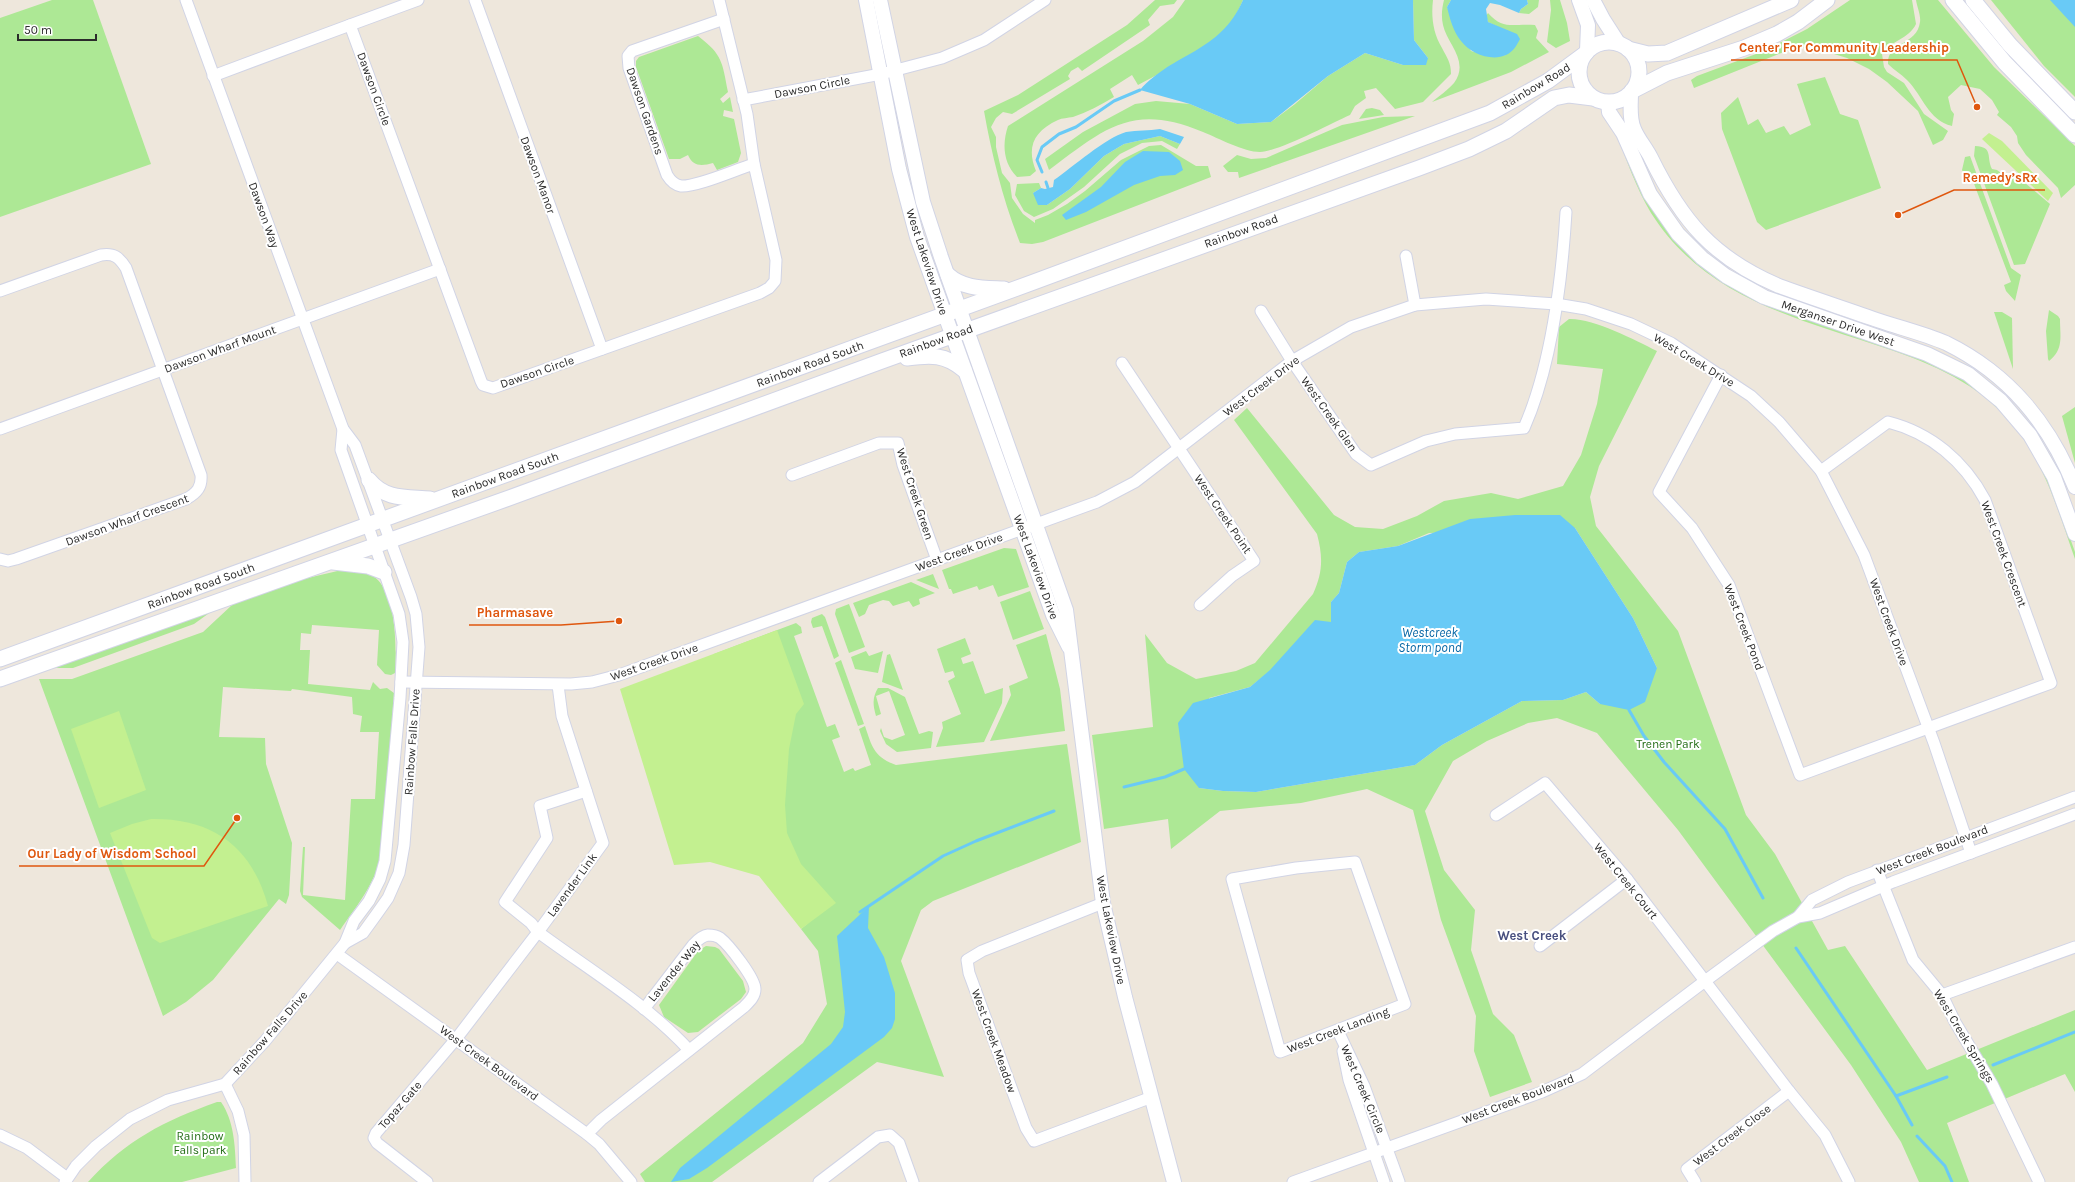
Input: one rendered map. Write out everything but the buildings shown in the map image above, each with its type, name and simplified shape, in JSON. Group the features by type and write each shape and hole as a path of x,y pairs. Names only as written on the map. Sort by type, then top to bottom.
{"main road":[{"path":"1791,0 1667,53 1648,54 1623,46 1602,43 1586,52 1579,66 1579,73 1583,87 1594,98 1608,102 1623,98 1667,73 1744,48 1777,34 1798,22 1827,0"},
{"path":"1953,0 2004,63 2075,135"},
{"path":"1973,0 2010,45 2075,112"},
{"path":"1623,46 1638,63 1639,72 1632,92"},
{"name":"Rainbow Road","path":"1011,290 1490,113 1548,81 1586,52"},
{"name":"Rainbow Road","path":"882,361 1469,149 1506,131 1554,98 1569,95 1594,98"},
{"path":"948,275 957,282 972,287 1011,290"},
{"name":"Rainbow Road South","path":"0,660 369,528 437,500 1011,290"},
{"path":"882,361 925,356 942,357 964,370"},
{"name":"Rainbow Road South","path":"0,679 509,498 882,361"},
{"path":"369,480 378,490 392,496 437,500"},
{"path":"328,562 355,564 384,572"}],"street":[{"name":"Dawson Way","path":"186,0 343,429 356,445 385,522"},
{"path":"213,76 418,0"},
{"name":"Dawson Manor","path":"475,0 602,349"},
{"name":"Dawson Circle","path":"350,25 483,385 493,388 760,293 769,288 775,281 777,270 776,260 754,164 743,100 719,0"},
{"name":"West Lakeview Drive","path":"866,0 888,72 923,202 1066,610 1103,903 1125,997 1174,1182"},
{"name":"West Lakeview Drive","path":"880,0 888,72 907,203 944,314 1053,615 1070,650"},
{"path":"1579,0 1588,25 1586,52"},
{"path":"1593,0 1623,46"},
{"name":"Dawson Circle","path":"743,100 888,72 942,58 966,49 1002,29 1042,1"},
{"name":"Dawson Gardens","path":"724,19 630,52 627,59 667,175 672,181 681,186 692,184 754,164"},
{"name":"Merganser Drive West","path":"1632,92 1633,128 1671,197 1693,226 1734,263 1752,275 1779,286 1944,343 1984,365 2014,390 2047,430 2064,461 2075,487"},
{"name":"Merganser Drive West","path":"1608,102 1609,112 1623,134 1645,184 1662,213 1678,234 1702,258 1726,276 1764,297 1944,362 1968,374 2001,401 2030,435 2054,477 2075,534"},
{"path":"1556,304 1564,248 1566,212"},
{"name":"Dawson Wharf Crescent","path":"0,292 101,255 109,254 117,256 126,268 201,475 200,489 194,495 16,559 0,559"},
{"path":"1406,256 1415,305"},
{"path":"1726,276 1734,263"},
{"name":"Dawson Wharf Mount","path":"0,429 440,269"},
{"name":"West Creek Drive","path":"401,682 558,685 592,682 619,676 1097,502 1135,482 1292,361 1351,326 1415,305 1486,299 1556,304 1586,309 1631,324 1671,343 1751,396 1779,422 1821,471 1864,555 1929,728 1971,853"},
{"name":"West Creek Glen","path":"1292,361 1356,454 1371,465 1426,441 1455,434 1524,428 1534,404 1544,369 1556,304"},
{"path":"1261,311 1292,361"},
{"path":"1856,330 1861,314"},
{"path":"1122,363 1179,448"},
{"name":"West Creek Pond","path":"1721,375 1659,492 1692,528 1728,585 1800,775 1929,728"},
{"path":"2001,401 2014,390"},
{"name":"West Creek Crescent","path":"1821,471 1888,422 1904,426 1940,446 1958,462 1971,477 1985,500 2051,683 1929,728"},
{"name":"Dawson Way","path":"343,429 341,450 369,528"},
{"name":"West Creek Green","path":"792,475 879,443 898,443 903,465 936,560"},
{"name":"West Creek Point","path":"1179,448 1254,561 1232,576 1200,605"},
{"name":"Rainbow Falls Drive","path":"345,943 363,933 388,898 399,873 404,845 419,647 416,614 385,522"},
{"name":"Rainbow Falls Drive","path":"66,1180 76,1166 96,1146 130,1119 168,1100 225,1084 265,1042 337,954 345,943 354,921 369,900 374,890 385,861 401,682 403,642 399,614 369,528"},
{"name":"Lavender Link","path":"456,1039 538,932 603,843 562,716 558,685"},
{"name":"West Creek Court","path":"1496,815 1545,783 1627,879 1705,980"},
{"name":"Lavender Way","path":"586,791 540,806 547,838 506,898 505,902 507,906 531,923 538,932 644,1009 675,1035 689,1050"},
{"name":"West Creek Boulevard","path":"1798,917 1812,900 1877,870 2075,797"},
{"name":"West Creek Boulevard","path":"1293,1182 1542,1092 1582,1074 1705,980 1773,931 1798,917 1820,913 1883,886 2075,814"},
{"name":"West Creek Landing","path":"1355,862 1406,1004 1338,1031 1280,1052 1232,879 1296,868 1355,862"},
{"name":"West Creek Springs","path":"1877,870 1913,960 1942,995 1955,1022 1992,1084 2038,1182"},
{"path":"1540,946 1627,879"},
{"name":"West Creek Meadow","path":"1103,903 982,951 968,960 969,973 1026,1128 1034,1141 1152,1097"},
{"name":"Lavender Way","path":"587,1134 601,1120 744,1007 755,993 755,987 750,975 719,938 708,935 698,940 644,1009"},
{"path":"1942,995 2075,947"},
{"name":"West Creek Boulevard","path":"337,954 587,1134 607,1153 631,1182"},
{"path":"1705,980 1824,1135 1849,1182"},
{"name":"West Creek Circle","path":"1338,1031 1364,1086 1399,1182"},
{"name":"West Creek Circle","path":"1338,1031 1349,1080 1384,1182"},
{"name":"Topaz Gate","path":"427,1182 381,1147 374,1138 456,1039"},
{"path":"225,1084 238,1111 244,1135 245,1182"},
{"name":"West Creek Close","path":"1695,1182 1687,1169 1789,1091"},
{"path":"0,1135 27,1148 66,1180"},
{"path":"818,1182 878,1137 890,1135 899,1143 913,1182"}],"green space":[{"path":"52,0 93,0 151,164 0,217 0,18"},
{"path":"1155,0 1177,0 1174,4 1160,6 1148,20 1150,25 1082,71 1078,67 1071,71 1068,76 1070,79 1012,114 1003,112 996,118 991,127 996,137 996,147 1002,173 1010,183 1012,198 1023,214 1035,223 1035,220 1048,215 1067,204 1085,191 1121,160 1149,146 1161,145 1196,166 1208,166 1211,177 1043,242 1032,244 1020,243 1008,211 999,178 984,111 1018,95 1127,25"},
{"path":"1185,0 1243,0 1232,21 1227,27 1198,51 1138,85 1132,75 1110,89 1114,97 1083,113 1058,120 1043,129 1034,141 1032,147 1033,162 1036,171 1030,176 1017,177 1012,172 1006,159 1005,140 1008,126 1143,41 1173,17"},
{"path":"1413,0 1433,0 1432,13 1435,31 1451,70 1451,74 1423,102 1395,109 1376,88 1364,91 1366,98 1355,106 1350,115 1280,147 1260,152 1246,150 1178,123 1157,120 1138,120 1120,124 1103,132 1049,170 1045,159 1083,132 1135,104 1156,101 1190,104 1237,124 1271,122 1328,76 1365,53 1403,65 1428,58 1414,40"},
{"path":"1444,0 1451,0 1447,7 1471,51 1492,57 1506,55 1500,28 1488,22 1486,16 1488,13 1494,19 1504,24 1535,25 1538,31 1536,38 1549,52 1511,72 1432,102 1454,83 1460,67 1459,60 1443,25 1442,12"},
{"path":"1527,0 1539,0 1538,7 1529,14 1519,13 1521,9 1528,4"},
{"path":"1550,0 1560,0 1567,23 1570,41 1556,48 1547,42 1551,10"},
{"path":"1850,0 1912,0 1916,24 1909,33 1890,46 1882,54 1884,67 1887,72 1904,83 1924,114 1948,131 1943,140 1933,145 1918,111 1887,82 1869,69 1847,58 1821,50 1796,47 1694,88 1691,80 1697,76 1764,51 1807,29"},
{"path":"1916,0 1938,0 1994,67 2075,146 2075,185 2061,198 2058,188 2026,155 2018,143 2017,136 2011,127 1997,115 1999,112 1992,100 1980,89 1961,85 1948,97 1951,110 1954,114 1952,126 1937,119 1926,107 1913,86 1888,64 1892,51 1908,40 1918,30 1920,19"},
{"path":"1991,0 2075,0 2075,97 2044,66"},
{"path":"698,36 717,54 720,60 728,92 720,99 723,103 730,97 733,112 724,110 723,116 734,119 741,153 738,162 717,170 713,163 705,165 695,164 688,155 680,159 669,159 636,67 636,61 639,57"},
{"path":"1825,77 1840,114 1858,120 1881,188 1766,230 1757,222 1722,129 1721,113 1738,97 1748,125 1758,119 1766,133 1784,126 1790,135 1811,125 1797,84"},
{"path":"1372,108 1380,110 1384,115 1359,119 1366,109"},
{"path":"1415,116 1239,178 1238,172 1228,172 1223,166 1237,155 1251,159 1266,158 1342,125 1383,117"},
{"path":"1616,133 1635,179 1649,204 1724,282 1743,294 1772,307 1935,364 1967,382 1996,405 2020,432 2040,463 2059,507 2075,552 2075,559 2050,488 2042,471 2023,439 1999,410 1970,387 1938,369 1903,354 1786,315 1755,301 1725,285 1698,266 1673,242 1651,213 1636,184"},
{"path":"1989,133 2002,141 2053,193 2048,201 1982,139"},
{"path":"1160,136 1180,144 1177,149 1162,141 1142,143 1120,154 1084,187 1053,209 1034,217 1024,211 1015,195 1017,184 1039,183 1041,188 1033,193 1047,205 1070,189 1104,156 1124,144"},
{"path":"1975,146 1985,148 1988,153 1992,169 1997,170 2005,176 2018,177 2050,204 2025,264 2014,265 1974,156"},
{"path":"1970,156 2011,268 2021,275 2015,301 2006,291 2004,285 2011,282 1970,173 1964,174 1962,170 1965,157"},
{"path":"2049,310 2060,319 2060,342 2057,352 2049,361 2046,331"},
{"path":"1994,312 2002,312 2012,318 2013,369"},
{"name":"Trenen Park","path":"1569,319 1590,322 1614,330 1657,351 1599,466 1590,497 1596,526 1678,631 1746,815 1775,854 1828,950 1845,946 1927,1070 2075,1010 2075,1092 2065,1074 1947,1123 1969,1182 1919,1182 1901,1142 1851,1065 1678,830 1597,733 1557,718 1528,723 1487,741 1453,761 1425,811 1444,870 1475,910 1471,950 1493,1014 1514,1035 1532,1082 1490,1097 1474,1051 1476,1016 1441,920 1413,810 1367,789 1301,803 1220,811 1171,849 1168,819 1104,829 1092,735 1153,727 1145,634 1167,663 1196,679 1236,671 1255,663 1313,594 1319,579 1321,557 1317,534 1234,420 1247,408 1334,515 1355,527 1383,529 1417,516 1444,501 1491,493 1518,499 1563,486 1581,455 1597,404 1603,369 1557,364 1559,327","holes":["1575,528 1633,618 1657,668 1600,704 1586,692 1563,700 1522,701 1442,745 1415,765 1256,792 1223,791 1199,788 1209,698 1250,687 1331,622 1331,602 1339,593 1347,562 1359,552 1398,546 1429,533"]},
{"path":"2075,407 2075,463 2062,416"},
{"path":"1004,548 1016,549 1029,587 998,597 993,585 979,590 977,586 953,594 951,589 949,589 942,570"},
{"path":"346,569 353,569 353,573 368,574 379,581 387,594 392,610 396,645 395,673 391,675 385,674 377,665 379,630 312,625 311,634 301,633 300,650 310,650 308,684 370,690 373,682 380,689 387,688 394,693 382,855 374,876 365,894 340,930 302,897 300,891 303,847 305,847 303,895 345,900 351,799 375,799 379,732 360,732 362,716 353,714 352,697 292,689 291,691 223,687 219,737 265,738 266,764 292,843 289,895 286,904 279,899 213,980 186,1002 163,1016 39,679 72,679 203,632 232,605 243,599 295,581"},
{"path":"933,574 939,589 916,580"},
{"path":"911,582 935,593 919,599 920,604 913,607 909,601 893,606 889,601 883,600 869,605 865,614 859,617 853,603"},
{"path":"1030,591 1044,629 1013,640 1000,602"},
{"path":"849,604 865,647 849,653 835,614 836,609"},
{"path":"212,611 194,624 73,668 54,668"},
{"path":"822,614 825,617 839,656 834,659 822,626 813,628 811,622 812,618"},
{"path":"796,623 801,627 802,633 794,636 827,727 835,724 840,737 832,740 844,772 853,768 855,771 871,765 859,729 865,726 872,745 878,755 896,765 1067,744 1081,842 933,901 921,910 901,961 944,1077 877,1062 712,1182 645,1182 640,1174 803,1043 827,1004 818,951 801,929 807,924 714,654"},
{"path":"777,630 804,704 796,714 789,749 785,805 787,833 801,864 836,903 801,929 759,876 710,862 674,865 620,689"},
{"path":"1046,634 1060,689 1065,731 990,741 1011,695 1009,686 1028,678 1016,645"},
{"path":"965,638 971,654 961,658 963,664 973,661 985,694 1003,688 1002,703 984,742 936,747 943,728 942,722 961,714 948,681 955,677 953,671 945,673 937,649"},
{"path":"866,651 869,656 883,651 878,673 855,669 851,657"},
{"path":"890,654 903,690 882,682 887,655"},
{"path":"841,660 864,724 858,726 835,663"},
{"path":"878,688 888,688 905,697 919,734 929,731 933,732 931,748 897,752 886,744 880,731 881,728 884,737 892,740 905,735 889,691 876,696 881,714 876,716 874,702"},
{"path":"119,711 146,790 99,808 71,729"},
{"path":"151,819 173,820 193,824 211,831 227,840 240,852 252,867 261,885 268,906 160,943 152,938 110,833 132,824"},
{"path":"706,946 719,949 743,981 746,992 741,999 698,1032 688,1033 664,1017 659,1005 698,951"},
{"name":"Rainbow Falls park","path":"221,1102 229,1117 234,1142 236,1168 182,1182 88,1182 117,1154 147,1133 198,1109"}],"water":[{"path":"1243,0 1413,0 1414,40 1428,58 1426,65 1403,65 1365,53 1328,76 1271,122 1237,124 1190,104 1140,90 1153,77 1167,67 1196,51 1222,31 1233,18"},
{"path":"1451,0 1527,0 1528,4 1521,9 1519,13 1500,5 1490,3 1486,9 1488,22 1517,34 1520,39 1511,52 1500,57 1488,57 1475,53 1465,45 1458,37 1452,25 1447,7"},
{"path":"2050,0 2075,0 2075,27"},
{"path":"1160,129 1184,137 1180,144 1160,136 1124,144 1104,156 1070,189 1047,205 1038,205 1033,193 1041,188 1045,189 1053,187 1054,180 1089,153 1109,140 1126,132"},
{"path":"1143,151 1169,152 1180,161 1183,170 1175,175 1160,176 1134,185 1086,212 1066,220 1062,215 1101,187 1125,162"},
{"name":"Westcreek Storm pond","path":"1515,515 1560,515 1575,528 1633,618 1657,668 1645,702 1629,710 1600,704 1586,692 1563,700 1522,701 1442,745 1415,765 1256,792 1223,791 1199,788 1184,769 1178,723 1193,703 1250,687 1270,670 1315,620 1331,622 1331,602 1339,593 1347,562 1359,552 1398,546 1470,519"},
{"path":"869,906 868,928 884,957 895,993 895,1019 892,1028 884,1037 707,1168 689,1179 671,1182 680,1168 831,1044 843,1027 845,1012 837,936"}],"waterway":[{"path":"1042,172 1037,160 1042,147 1059,134 1076,127 1114,101 1140,90"},
{"path":"1046,182 1048,188"},
{"path":"1629,710 1644,736 1664,762 1725,829 1763,898"},
{"path":"1124,787 1165,777 1184,769"},
{"path":"860,912 943,856 976,841 1054,811"},
{"path":"1796,948 1896,1096 1912,1125"},
{"path":"1993,1065 2075,1032"},
{"path":"1896,1096 1947,1077"},
{"path":"1917,1136 1945,1166 1952,1182"}],"place":[{"name":"Center For Community Leadership","path":"1977,107"},
{"name":"Remedy’sRx","path":"1898,215"},
{"name":"Pharmasave","path":"619,621"},
{"name":"Our Lady of Wisdom School","path":"237,818"}],"district":[{"name":"West Creek","path":"1532,935"}]}
